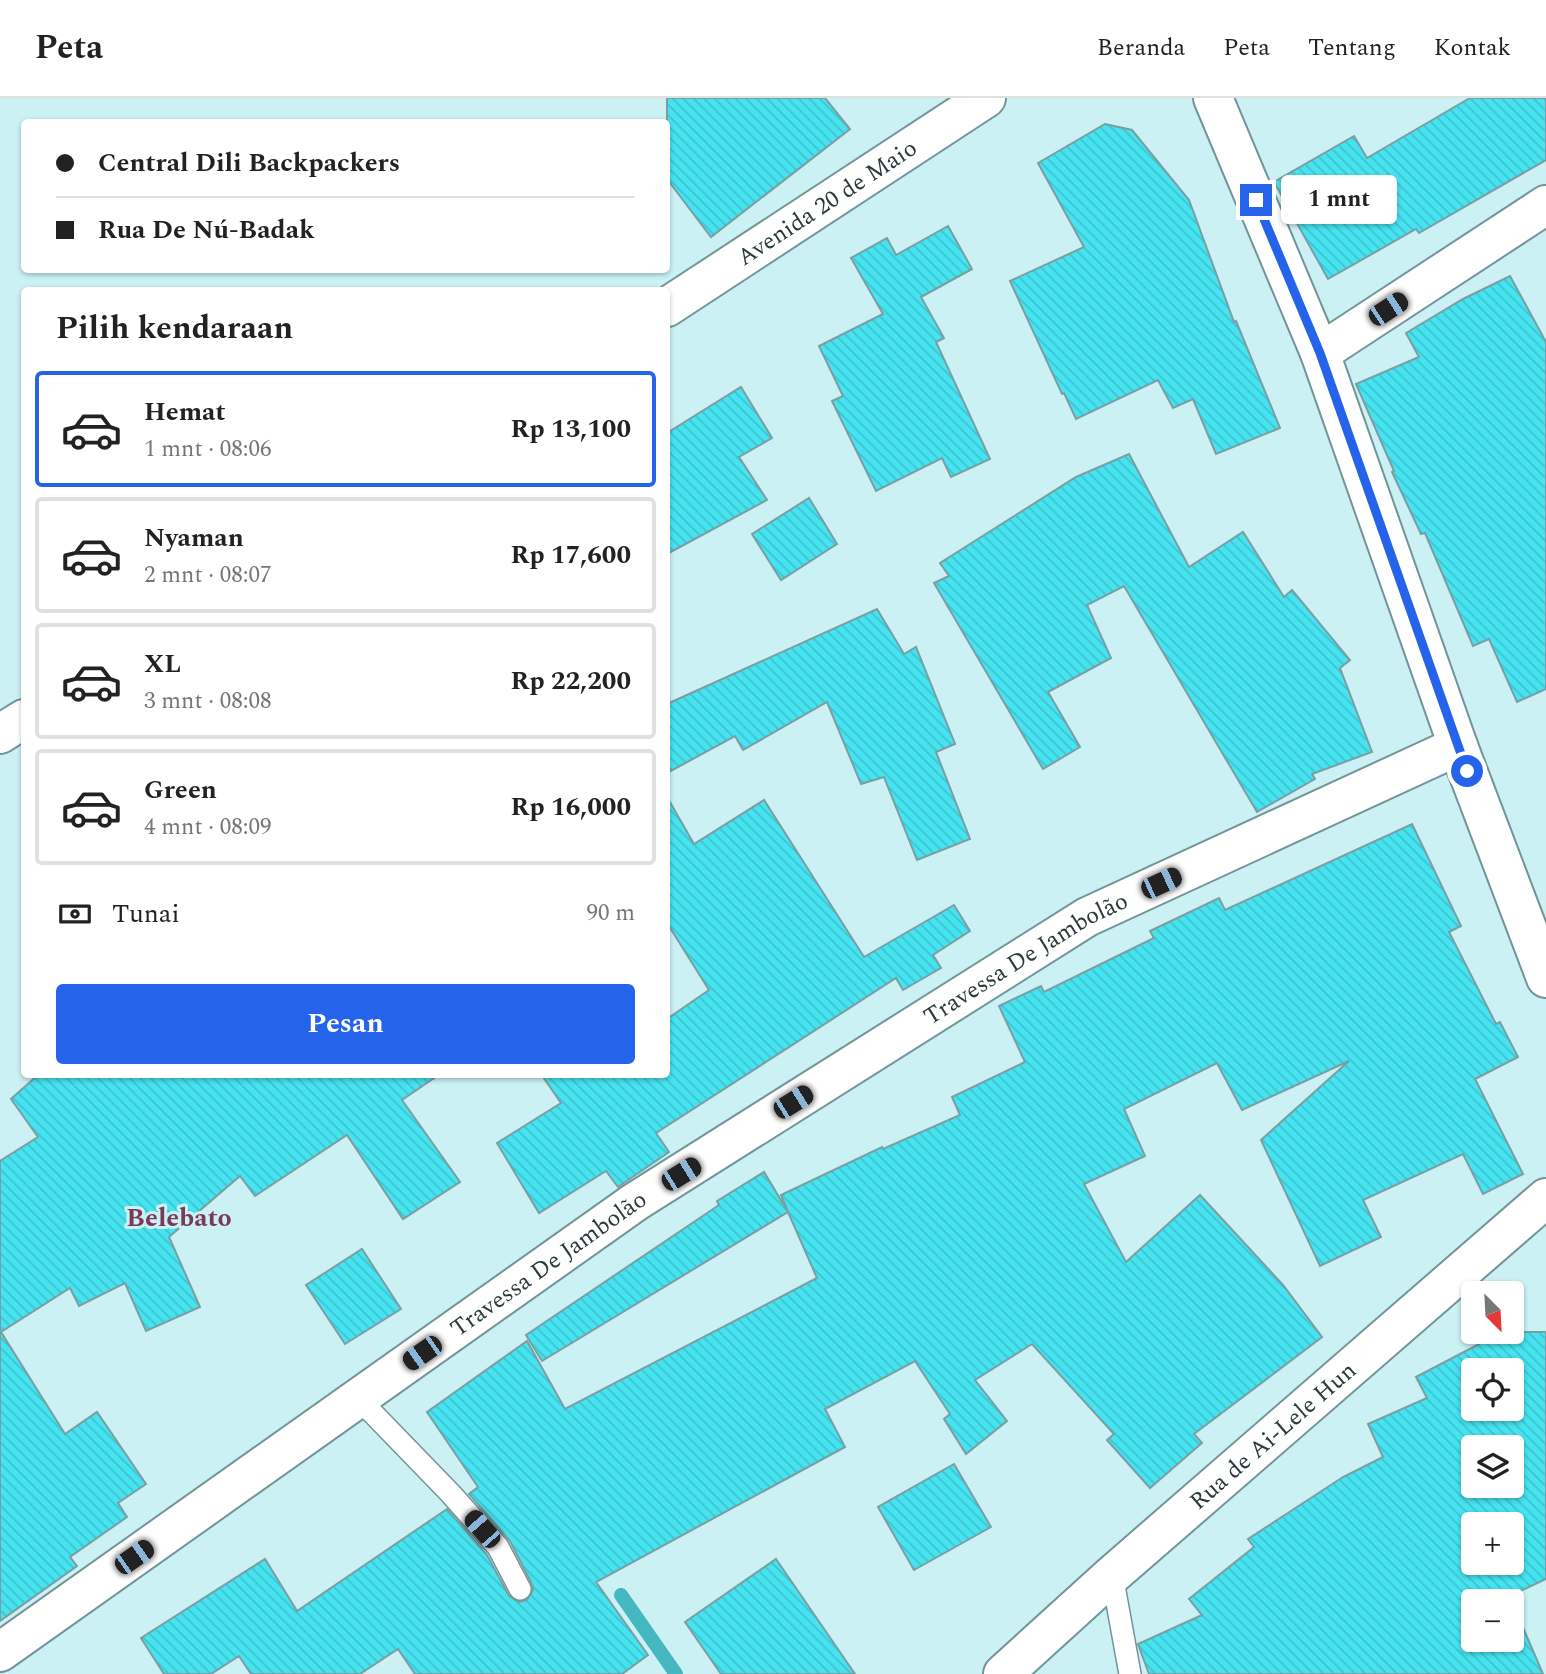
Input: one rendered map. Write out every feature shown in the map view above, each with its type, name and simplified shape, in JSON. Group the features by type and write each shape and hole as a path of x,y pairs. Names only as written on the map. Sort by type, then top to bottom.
{"street":[{"name":"Avenida 20 de Maio","path":"670,305 986,98"},
{"path":"1213,98 1320,353 1458,746 1546,978"},
{"path":"1320,353 1546,205"},
{"path":"0,734 21,721"},
{"name":"Travessa De Jambolão","path":"0,1652 635,1202 1087,917 1458,746"},
{"name":"Rua de Ai-Lele Hun","path":"1003,1674 1111,1575 1546,1198"}],"lane":[{"path":"358,1398 452,1494 498,1547 520,1590"},
{"path":"1111,1575 1130,1674"}],"building":[{"path":"667,98 825,98 850,129 711,237 670,183 670,119 667,119"},
{"path":"1470,98 1546,98 1546,160 1419,233 1416,229 1328,279 1274,182 1354,136 1367,158"},
{"path":"1105,124 1132,130 1189,200 1234,322 1236,321 1280,428 1216,454 1193,399 1173,408 1158,380 1076,419 1010,281 1084,247 1038,163"},
{"path":"948,226 972,269 921,297 944,338 936,342 990,459 951,477 942,458 876,491 832,401 843,396 819,346 883,314 851,258 887,238 896,255"},
{"path":"1510,276 1546,342 1546,689 1517,702 1489,639 1473,646 1425,533 1421,534 1392,472 1394,471 1356,384 1419,357 1406,333 1463,299"},
{"path":"741,387 772,438 739,457 767,500 670,552 670,431"},
{"path":"1129,454 1189,567 1243,532 1284,597 1292,590 1350,660 1340,668 1372,752 1312,774 1315,779 1257,812 1124,586 1087,605 1111,658 1048,692 1080,747 1043,769 934,583 949,576 940,563 1076,477"},
{"path":"809,498 837,544 781,580 752,534"},
{"path":"877,609 904,654 916,647 955,744 936,752 970,839 917,860 884,777 861,784 827,702 743,750 735,736 670,771 670,703"},
{"path":"764,800 864,957 954,905 970,931 933,955 941,968 903,990 896,978 656,1133 669,1152 618,1187 606,1171 539,1213 497,1143 561,1103 544,1078 670,1078 670,1017 709,990 670,928 670,802 694,844"},
{"path":"1412,824 1461,926 1449,932 1496,1024 1500,1022 1518,1057 1475,1079 1523,1174 1483,1194 1463,1154 1363,1200 1381,1237 1320,1266 1261,1140 1349,1061 1242,1110 1217,1063 1124,1109 1145,1156 1084,1184 1126,1262 1200,1195 1283,1285 1322,1337 1194,1434 1202,1443 1150,1488 1107,1440 1114,1434 1032,1344 975,1380 1007,1421 966,1454 944,1419 950,1414 915,1361 825,1409 845,1447 596,1582 648,1655 622,1674 415,1674 398,1649 360,1674 251,1674 239,1656 211,1674 164,1674 141,1638 265,1559 297,1611 447,1509 487,1555 509,1596 519,1602 527,1600 533,1590 532,1584 510,1541 469,1494 478,1487 427,1412 527,1341 565,1409 817,1278 781,1195 882,1147 883,1149 960,1115 952,1097 1025,1062 999,1006 1041,986 1044,992 1154,938 1150,931 1219,898 1225,910"},
{"path":"35,1078 434,1078 402,1100 460,1182 403,1219 347,1135 255,1196 240,1176 169,1237 200,1307 146,1331 125,1283 79,1306 70,1288 1,1332 65,1434 97,1412 146,1484 118,1503 127,1517 70,1557 77,1566 0,1621 0,1161 38,1137 11,1099"},
{"path":"764,1172 788,1212 542,1361 526,1335 719,1205 717,1201"},
{"path":"362,1249 401,1309 345,1344 306,1285"},
{"path":"1524,1332 1546,1332 1546,1579 1524,1589 1461,1589 1461,1652 1524,1652 1524,1630 1543,1674 1149,1674 1138,1644 1202,1615 1189,1599 1254,1547 1248,1539 1343,1477 1383,1457 1368,1424 1427,1398 1416,1377 1479,1344 1524,1344"},
{"path":"954,1464 991,1527 914,1570 878,1507"},
{"path":"776,1559 855,1674 721,1674 685,1622"}],"waterway":[{"path":"621,1595 676,1674"}],"district":[{"name":"Belebato","path":"179,1217"}],"route":[{"path":"1256,200 1320,353 1467,771"}]}
